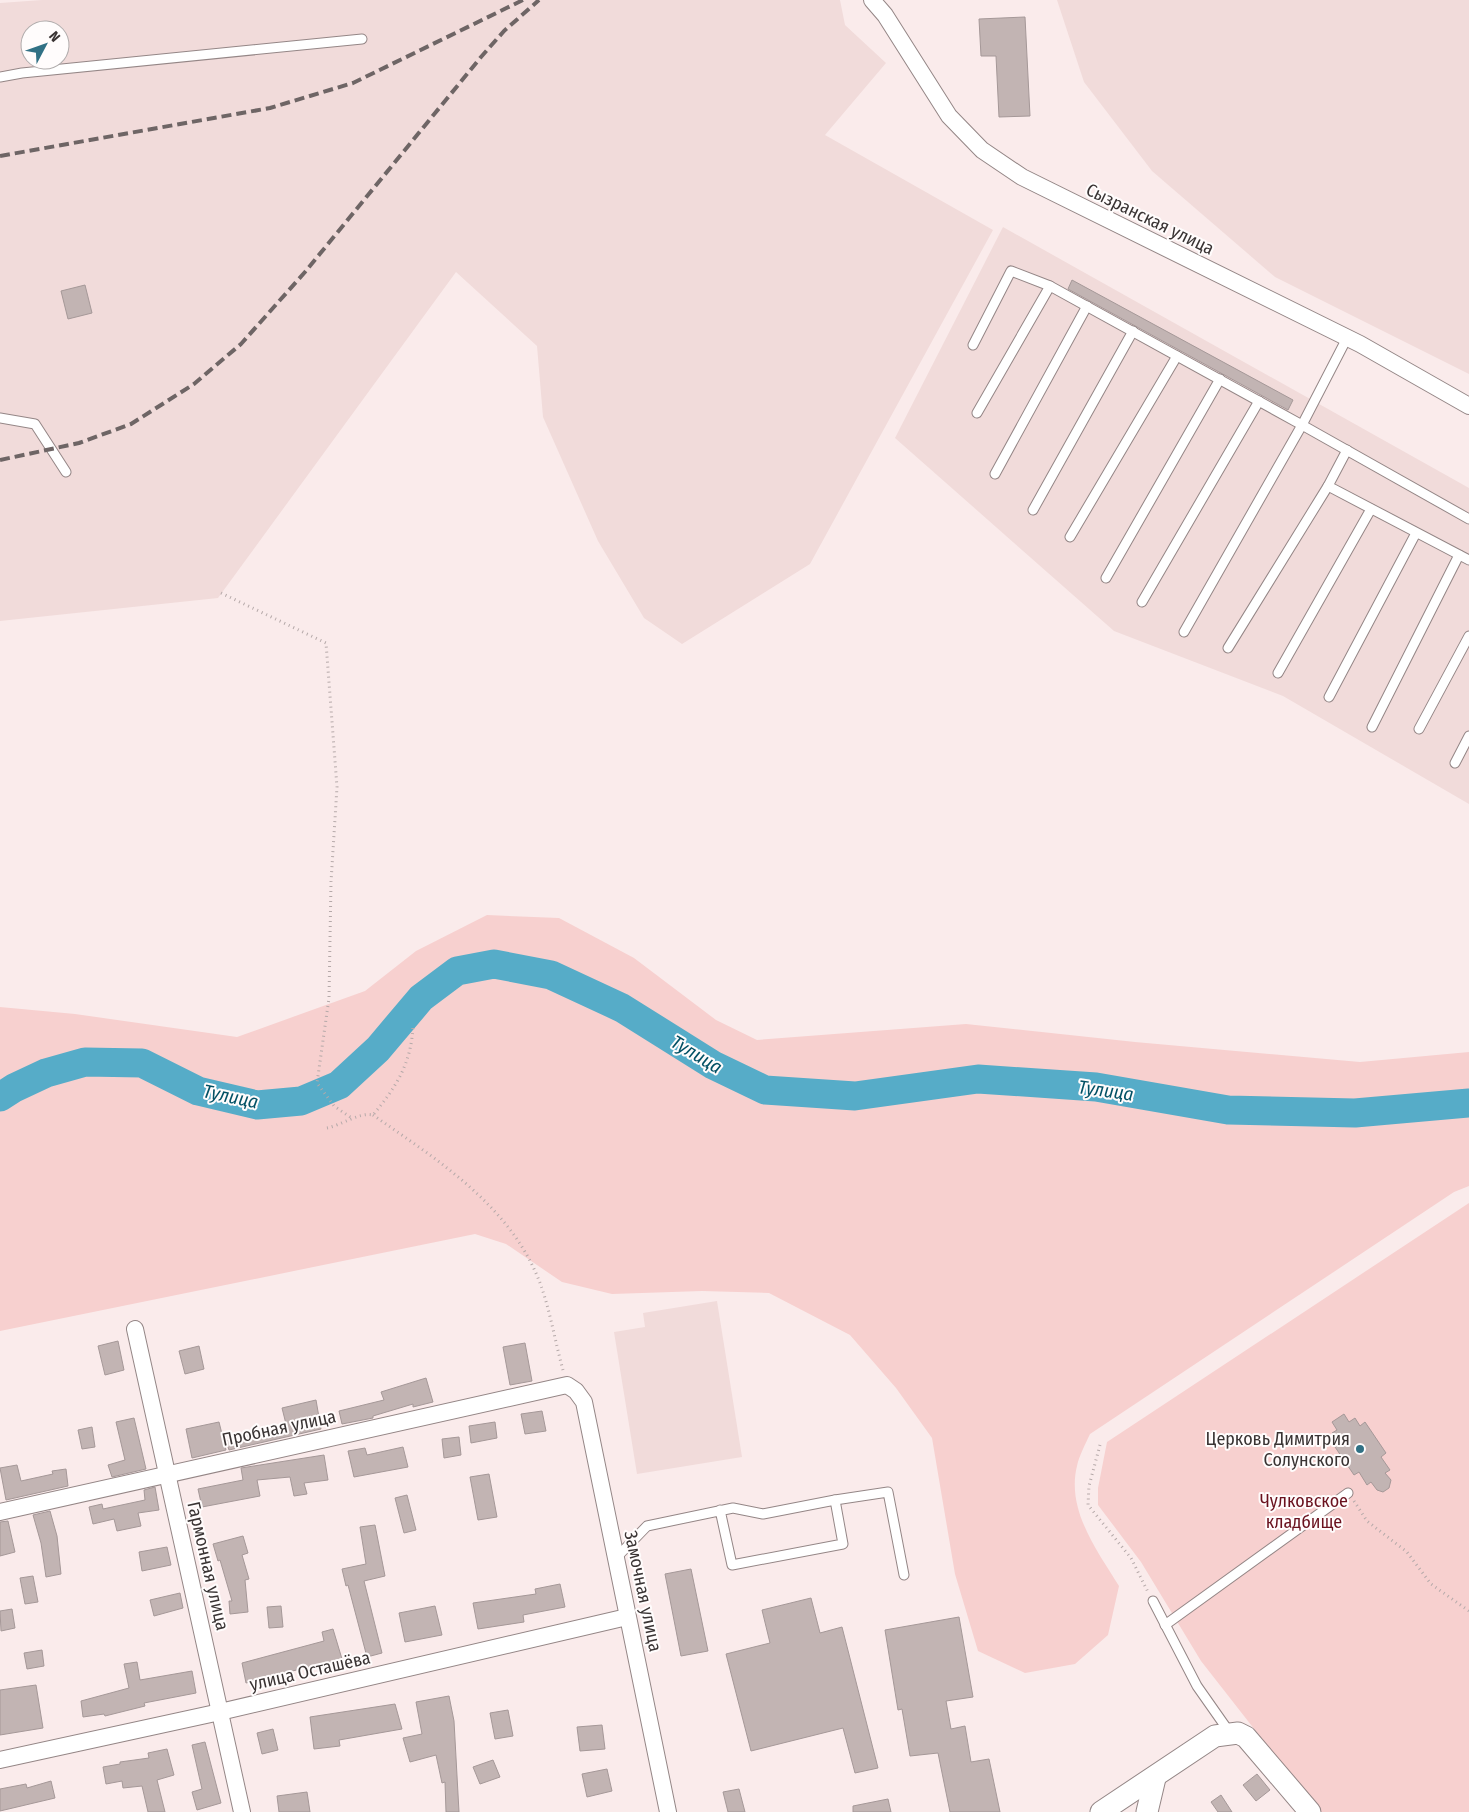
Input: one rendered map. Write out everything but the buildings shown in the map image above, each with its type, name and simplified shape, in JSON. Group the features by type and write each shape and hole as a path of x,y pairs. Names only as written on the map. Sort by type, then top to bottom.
{"street":[{"name":"Сызранская улица","path":"872,0 885,14 949,116 982,150 1022,177 1347,338 1469,406"},
{"name":"Гармонная улица","path":"134,1329 242,1812"},
{"name":"Пробная улица","path":"0,1512 166,1473 566,1385"},
{"name":"Замочная улица","path":"566,1385 576,1391 584,1402 668,1812"},
{"name":"улица Осташёва","path":"0,1760 220,1712 628,1617"},
{"path":"1101,1812 1155,1778 1215,1736 1241,1733 1310,1812"},
{"path":"1147,1812 1155,1778"}],"lane":[{"path":"0,77 22,73 362,39"},
{"path":"973,345 1011,271 1050,286 1087,306 1302,424 1469,519"},
{"path":"978,413 1050,286"},
{"path":"995,474 1087,306"},
{"path":"1033,510 1133,332"},
{"path":"1184,632 1302,424 1347,338"},
{"path":"1070,537 1177,356"},
{"path":"1106,578 1220,379"},
{"path":"1142,602 1259,401"},
{"path":"0,418 35,424 66,472"},
{"path":"1228,648 1328,486 1347,450"},
{"path":"1328,486 1469,560"},
{"path":"1278,672 1371,509"},
{"path":"1329,697 1416,533"},
{"path":"1372,728 1459,555"},
{"path":"1419,729 1469,636"},
{"path":"1455,763 1469,736"},
{"path":"616,1558 647,1526 733,1508 763,1514 888,1492 904,1575"},
{"path":"1165,1625 1348,1493"},
{"path":"720,1510 732,1565 843,1544 835,1500"},
{"path":"1153,1601 1197,1686 1230,1733"}],"path":[{"path":"221,593 326,643 337,787 331,882 329,998 317,1083 334,1106 353,1119"},
{"path":"373,1115 387,1098 405,1068 412,1046 413,1024"},
{"path":"328,1128 365,1113 373,1115 460,1176 512,1232 538,1278 566,1385"},
{"path":"1100,1444 1089,1486 1088,1505 1131,1558 1153,1601"},
{"path":"1348,1493 1367,1521 1407,1552 1431,1584 1469,1611"}],"shaded area":[{"path":"42,0 840,0 845,25 886,63 825,135 993,230 810,564 682,644 644,618 598,541 543,417 537,346 456,272 218,598 0,621 0,3"},
{"path":"1057,0 1469,0 1469,374 1275,277 1152,171 1084,82"},
{"path":"1003,227 1469,488 1469,804 1283,696 1114,631 895,438"},
{"path":"717,1301 742,1457 637,1474 614,1332 645,1327 643,1313"}],"green space":[{"path":"487,915 559,918 634,958 716,1020 757,1040 966,1024 1135,1042 1360,1062 1469,1052 1469,1186 1454,1192 1090,1434 1077,1466 1075,1482 1076,1499 1086,1530 1119,1586 1108,1635 1075,1664 1025,1673 978,1651 955,1574 932,1438 896,1388 850,1335 769,1293 702,1291 612,1294 562,1282 506,1244 475,1234 0,1331 0,1007 75,1014 237,1037 365,991 416,951"},
{"name":"Чулковское кладбище","path":"1469,1203 1469,1812 1319,1812 1201,1661 1141,1562 1098,1505 1098,1488 1107,1442"}],"waterway":[{"name":"Тулица","path":"0,1097 14,1088 46,1073 85,1062 142,1063 198,1091 257,1105 301,1101 339,1085 378,1049 421,998 457,971 494,964 551,975 622,1008 713,1065 765,1090 855,1096 978,1079 1096,1087 1228,1110 1355,1113 1469,1103"}],"railway":[{"path":"0,156 270,108 353,83 523,0"},
{"path":"0,460 79,443 131,424 194,384 241,344 305,272 481,57 504,31 539,0"}],"place":[{"name":"Церковь Димитрия Солунского","path":"1360,1449"}]}
